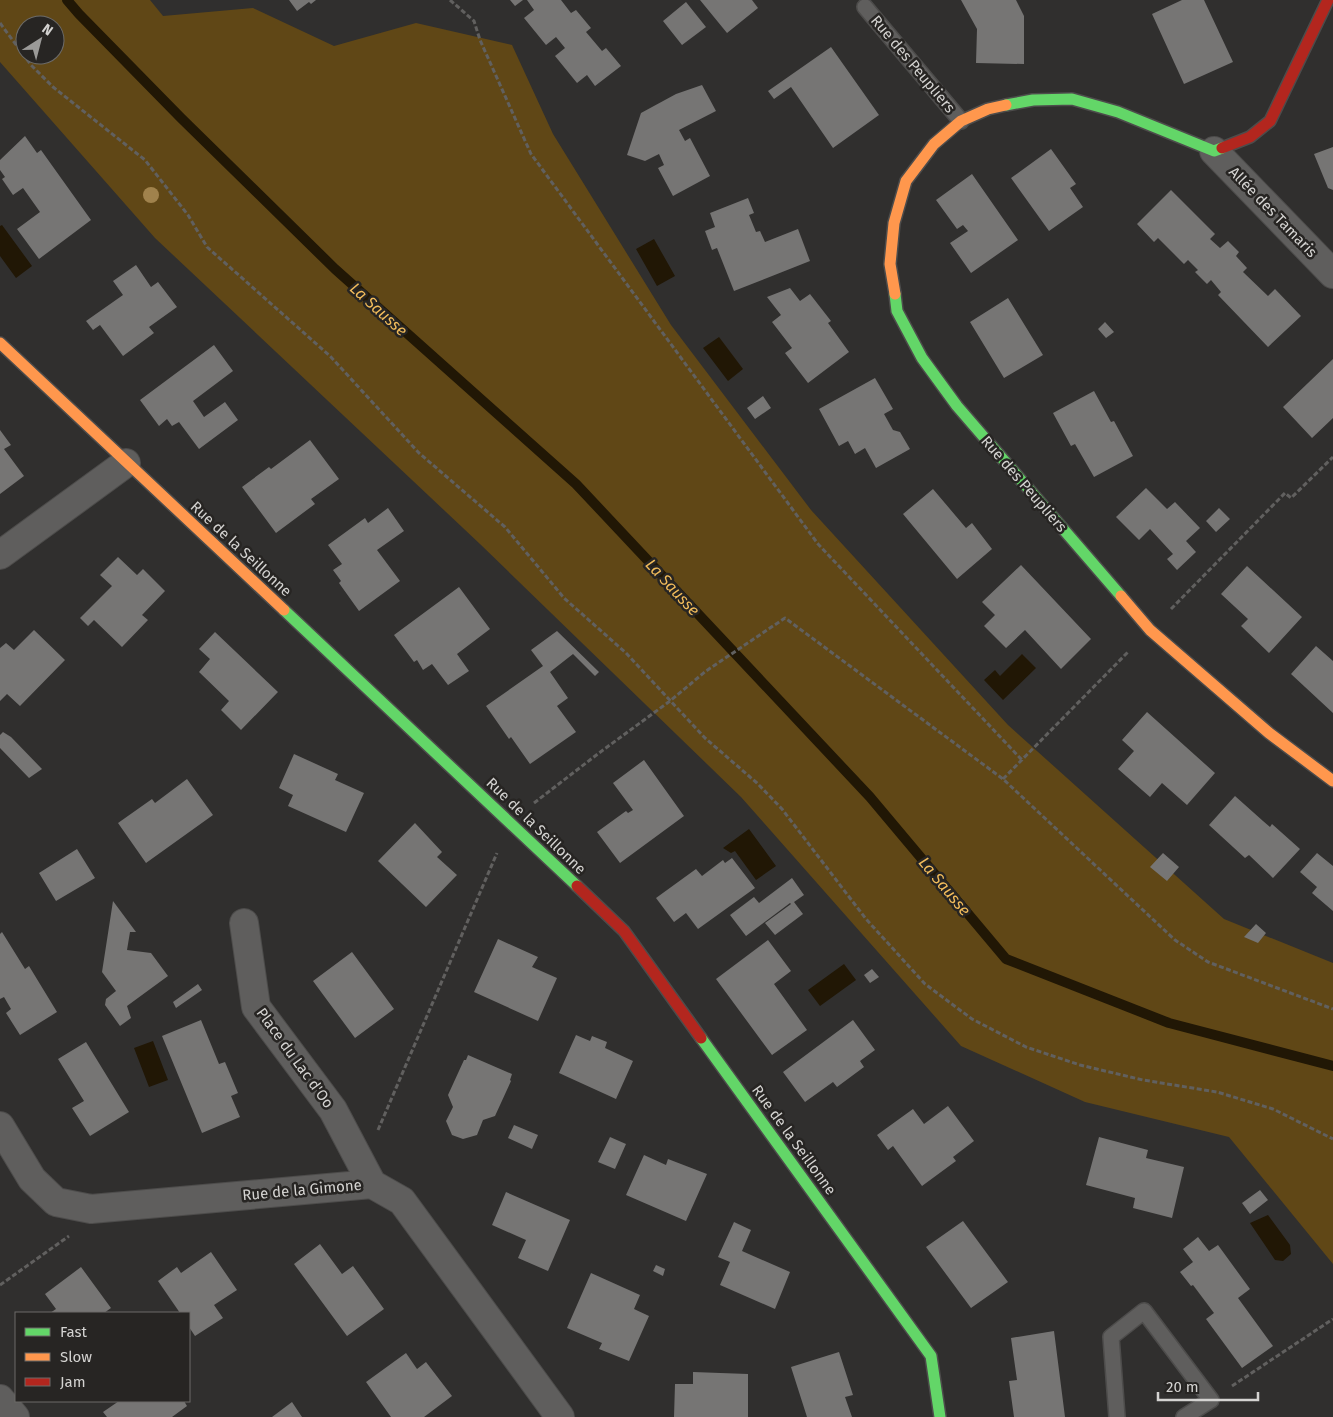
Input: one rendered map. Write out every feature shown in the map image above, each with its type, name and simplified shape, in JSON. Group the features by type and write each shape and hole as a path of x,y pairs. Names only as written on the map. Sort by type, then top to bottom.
{"street":[{"path":"1214,151 1250,137 1270,121 1328,0"},
{"name":"Rue des Peupliers","path":"1214,151 1118,112 1072,99 1033,100 988,110 961,121 934,144 906,181 894,223 890,264 898,311 922,358 957,406 1150,630 1269,732 1333,781"},
{"name":"Allée des Tamaris","path":"1214,151 1333,274"},
{"name":"Rue de la Seillonne","path":"0,343 624,931 931,1356 940,1417"},
{"path":"0,555 126,463"},
{"name":"Place du Lac d'Oo","path":"244,923 256,1007 333,1110 372,1184"},
{"name":"Rue de la Gimone","path":"0,1126 32,1179 56,1202 91,1209 372,1184 402,1201 560,1417"},
{"path":"0,1399 15,1417"}],"lane":[{"name":"Rue des Peupliers","path":"865,7 961,121"},
{"path":"1117,1417 1111,1337 1144,1311 1211,1400 1184,1417"}],"path":[{"path":"450,0 474,21 480,40 531,154 818,544 1022,760"},
{"path":"0,23 31,65 53,87 144,160 188,215 207,247 330,356 419,453 504,527 564,598 626,653 670,702 706,738 757,783 782,809 866,919 925,984 972,1019 1026,1047 1080,1065 1142,1080 1217,1092 1273,1109 1333,1139"},
{"path":"372,1184 378,1129 510,822 599,752 670,702 706,671 785,618 1003,779 1175,940 1208,962 1333,1009"},
{"path":"0,1285 76,1231 91,1209"},
{"path":"1211,1400 1333,1319"}],"shaded area":[{"path":"0,0 150,0 163,16 253,8 334,46 416,23 512,45 553,134 671,325 811,510 1008,725 1224,919 1333,963 1333,1264 1229,1137 1085,1102 961,1046 741,797 480,544 155,238 0,62"},
{"path":"2,225 32,266 16,278 0,256 0,226"},
{"path":"654,239 675,276 657,286 636,249"},
{"path":"719,337 743,369 728,381 703,348"},
{"path":"1022,654 1036,668 1003,700 984,680 995,670 1000,676"},
{"path":"749,829 776,866 756,880 735,851 731,853 723,848"},
{"path":"844,964 856,980 820,1006 808,990"},
{"path":"153,1041 168,1080 149,1087 134,1048"},
{"path":"1268,1215 1290,1245 1291,1254 1283,1261 1275,1260 1250,1223"}],"building":[{"path":"289,0 316,0 311,4 309,2 297,11"},
{"path":"510,0 523,0 515,6"},
{"path":"527,0 561,0 571,13 576,10 591,28 586,32 602,51 606,48 621,66 595,86 587,75 577,83 555,56 565,48 556,37 546,45 524,18 534,10"},
{"path":"700,0 752,0 758,8 727,33"},
{"path":"961,0 1016,0 1024,16 1024,64 976,63 977,29"},
{"path":"1182,0 1204,0 1233,62 1184,84 1152,14"},
{"path":"686,2 706,27 682,45 663,21"},
{"path":"831,47 879,115 833,148 791,87 774,99 768,91"},
{"path":"702,85 716,111 679,130 685,141 690,138 710,176 673,196 658,168 664,165 659,154 645,161 627,155 641,113 676,94"},
{"path":"25,136 37,153 41,150 91,220 39,259 17,229 40,212 23,188 13,195 2,179 5,177 0,170 0,160"},
{"path":"1333,147 1333,190 1328,188 1314,154"},
{"path":"1051,149 1076,184 1070,188 1083,207 1049,231 1011,178"},
{"path":"972,174 1018,240 971,273 950,243 968,231 963,225 957,229 936,200"},
{"path":"1171,190 1215,234 1210,239 1220,248 1228,241 1239,252 1236,256 1247,268 1243,272 1268,296 1275,289 1301,316 1268,347 1218,295 1221,292 1211,280 1207,284 1195,272 1198,270 1188,260 1184,264 1158,238 1154,242 1137,224"},
{"path":"748,198 754,213 749,215 756,232 760,231 765,242 798,229 810,261 734,291 717,248 712,250 705,231 715,227 710,213"},
{"path":"136,265 151,287 158,282 177,307 149,327 154,333 123,356 100,325 93,330 86,321 123,295 113,281"},
{"path":"790,288 800,301 810,294 831,321 828,323 849,352 808,383 785,353 792,348 772,322 781,315 767,297"},
{"path":"1008,298 1043,355 1004,378 970,322"},
{"path":"1105,322 1114,332 1106,338 1098,329"},
{"path":"214,345 233,371 193,401 204,417 225,402 238,420 199,449 179,422 172,426 167,419 159,426 140,400"},
{"path":"1333,359 1333,418 1312,438 1283,407"},
{"path":"875,378 893,409 884,414 893,430 900,432 910,449 876,468 865,448 855,454 848,441 839,446 819,409"},
{"path":"1094,391 1111,422 1114,421 1133,456 1094,477 1075,444 1071,446 1053,413"},
{"path":"763,396 771,408 755,419 747,408"},
{"path":"0,430 11,445 4,449 24,476 0,494"},
{"path":"310,440 339,479 311,499 315,504 276,533 242,487 269,467 271,469"},
{"path":"1146,488 1167,509 1175,502 1200,528 1186,541 1196,552 1177,570 1167,559 1173,554 1150,529 1139,540 1116,517"},
{"path":"933,489 966,528 972,523 992,549 957,579 903,514"},
{"path":"388,508 404,531 377,550 400,581 359,611 339,583 341,581 333,570 342,564 328,545 365,518 368,523"},
{"path":"1219,508 1230,519 1216,532 1206,521"},
{"path":"118,557 137,575 143,569 165,591 142,615 148,620 122,647 94,620 88,626 80,618 112,586 100,575"},
{"path":"1021,565 1091,639 1061,669 1025,630 1006,648 984,626 995,615 982,602"},
{"path":"1247,566 1302,617 1269,653 1241,626 1248,619 1221,594"},
{"path":"459,587 490,629 457,654 469,671 448,685 432,664 423,670 417,660 414,662 394,635"},
{"path":"34,630 65,660 20,706 7,694 0,701 0,648 6,643 14,650"},
{"path":"557,631 599,672 595,676 573,654 550,672 568,698 557,706 576,732 530,764 511,737 509,739 486,706 543,666 531,650"},
{"path":"215,632 278,692 241,730 221,710 229,701 199,672 210,659 199,649"},
{"path":"1316,646 1333,661 1333,713 1291,674"},
{"path":"1147,712 1215,773 1187,805 1162,783 1150,797 1118,769 1134,751 1122,740"},
{"path":"3,732 11,737 42,769 29,778 0,748 0,735"},
{"path":"294,754 338,774 335,780 364,793 346,832 288,806 293,795 279,788"},
{"path":"644,760 684,816 620,863 597,832 626,811 628,813 633,810 613,783"},
{"path":"187,779 213,815 146,863 118,823 152,799 155,803"},
{"path":"1235,796 1270,827 1272,824 1300,849 1273,878 1249,855 1245,858 1209,825"},
{"path":"415,823 442,852 437,857 457,875 426,907 378,861"},
{"path":"77,849 95,878 56,901 39,873"},
{"path":"1163,853 1179,867 1167,881 1150,867"},
{"path":"1317,853 1333,866 1333,911 1312,893 1317,887 1300,872"},
{"path":"732,858 755,888 698,929 686,913 674,922 656,898 696,869 702,876 723,860 725,863"},
{"path":"792,878 804,895 794,902 803,914 775,935 765,923 790,903 746,936 730,915 754,897 759,903"},
{"path":"113,901 136,932 130,932 127,950 151,953 168,976 127,1006 131,1018 120,1026 105,1005 106,999 116,991 102,972"},
{"path":"1256,924 1266,933 1258,943 1244,937"},
{"path":"2,932 25,969 29,966 57,1012 20,1035 6,1013 11,1009 4,997 0,999 0,934"},
{"path":"498,939 538,957 532,967 557,978 538,1021 474,992"},
{"path":"768,940 791,971 774,984 807,1030 772,1055 716,979"},
{"path":"352,952 394,1009 355,1038 313,981"},
{"path":"872,969 879,977 870,983 864,975"},
{"path":"198,984 202,990 176,1008 173,1002"},
{"path":"201,1020 219,1064 225,1062 238,1093 231,1096 240,1117 202,1133 162,1036"},
{"path":"853,1020 875,1050 860,1061 864,1067 837,1087 833,1082 805,1102 783,1072"},
{"path":"576,1035 590,1041 592,1036 607,1042 605,1048 633,1061 616,1099 559,1073"},
{"path":"86,1042 129,1112 90,1136 72,1108 84,1101 58,1059"},
{"path":"468,1055 512,1074 511,1081 495,1116 483,1120 477,1135 463,1139 452,1135 446,1121 453,1107 448,1095"},
{"path":"948,1106 974,1141 953,1157 956,1161 922,1186 893,1146 888,1150 877,1135 913,1109 924,1124"},
{"path":"514,1125 538,1135 532,1149 508,1138"},
{"path":"610,1137 626,1144 615,1169 598,1162"},
{"path":"1099,1137 1148,1150 1146,1158 1184,1167 1172,1218 1133,1208 1135,1198 1086,1185"},
{"path":"644,1155 666,1165 668,1159 707,1174 686,1221 626,1195"},
{"path":"1260,1190 1268,1200 1250,1214 1242,1203"},
{"path":"506,1192 570,1220 548,1271 518,1258 526,1240 492,1225"},
{"path":"963,1221 1008,1282 971,1308 926,1247"},
{"path":"734,1222 751,1230 742,1251 790,1272 775,1309 720,1285 730,1262 718,1257"},
{"path":"1198,1237 1209,1251 1218,1245 1250,1289 1238,1298 1273,1346 1242,1368 1206,1319 1214,1313 1193,1285 1191,1286 1180,1272 1193,1262 1183,1249"},
{"path":"320,1244 342,1274 353,1266 384,1309 347,1336 294,1264"},
{"path":"211,1252 237,1290 214,1305 223,1318 195,1336 190,1328 190,1312 179,1312 158,1281 177,1267 181,1273"},
{"path":"656,1265 665,1269 663,1276 653,1271"},
{"path":"81,1267 111,1308 105,1312 52,1312 56,1309 45,1294"},
{"path":"591,1273 640,1295 634,1309 649,1316 629,1361 599,1349 602,1343 567,1328"},
{"path":"1054,1331 1065,1417 1014,1417 1009,1381 1017,1380 1011,1338"},
{"path":"839,1352 853,1395 845,1397 852,1417 807,1417 791,1367"},
{"path":"406,1353 417,1369 426,1362 452,1396 424,1417 391,1417 366,1382"},
{"path":"693,1372 748,1374 748,1417 674,1417 675,1384 693,1384"},
{"path":"118,1402 185,1402 187,1406 172,1417 107,1417 103,1412"},
{"path":"292,1402 302,1417 272,1417"}],"waterway":[{"name":"La Sausse","path":"67,0 181,118 335,269 576,484 870,797 1006,959 1169,1023 1333,1066"}],"traffic: fast":[{"path":"1006,105 1033,100 1072,99 1118,112 1214,151 1222,148"},
{"path":"895,294 897,311 922,358 957,406 1121,596"},
{"path":"284,610 577,886"},
{"path":"701,1038 931,1356 940,1417"}],"traffic: slow":[{"path":"895,294 890,264 894,223 906,181 934,144 961,121 988,109 1006,105"},
{"path":"0,343 284,610"},
{"path":"1121,596 1150,630 1269,733 1333,781"}],"traffic: jam":[{"path":"1222,148 1250,137 1270,121 1328,0"},
{"path":"577,886 624,931 701,1038"}]}
